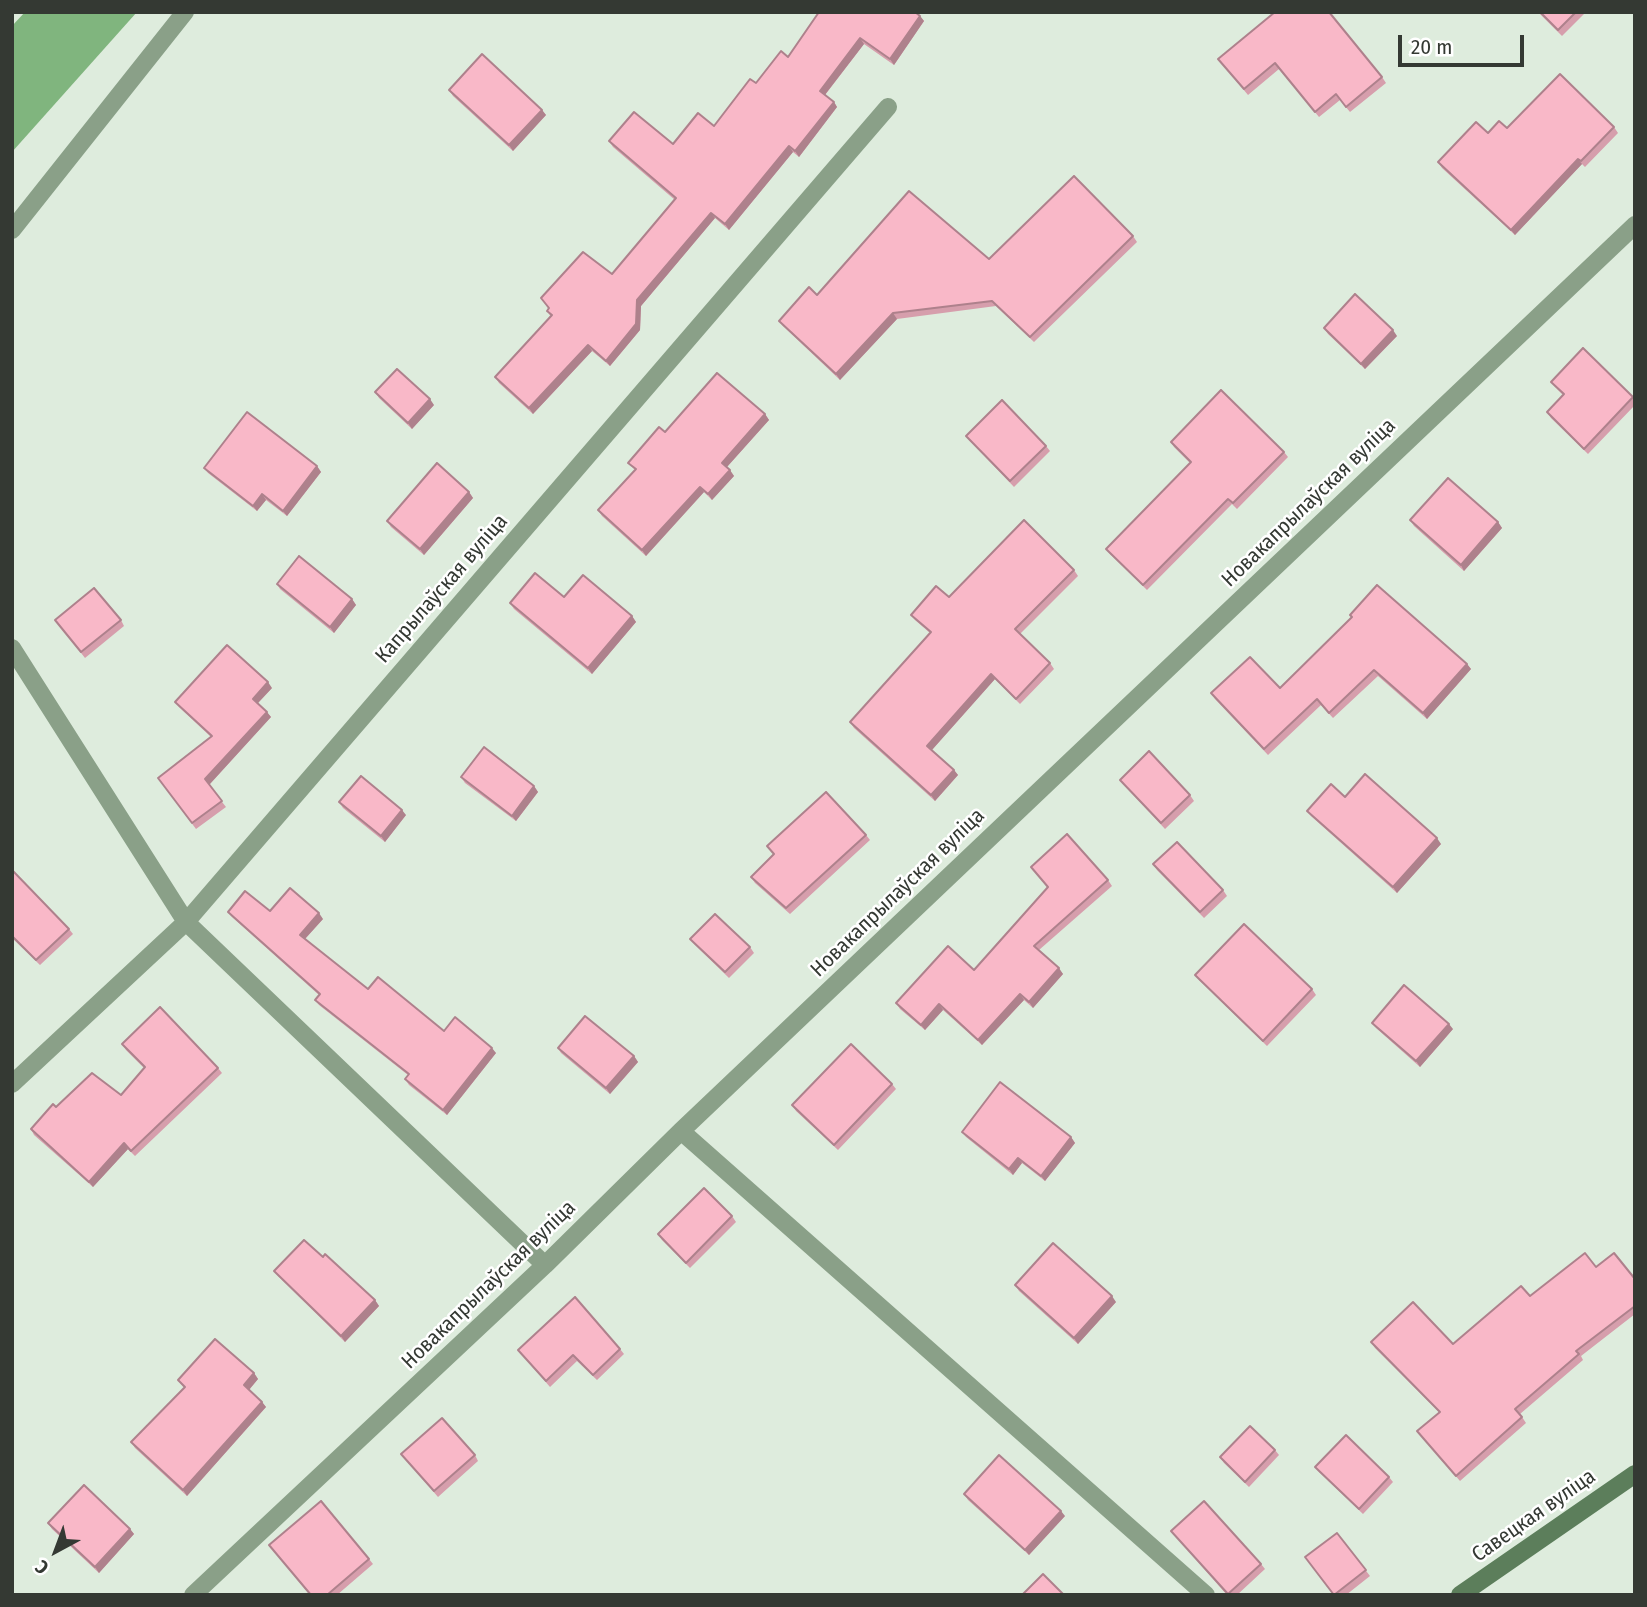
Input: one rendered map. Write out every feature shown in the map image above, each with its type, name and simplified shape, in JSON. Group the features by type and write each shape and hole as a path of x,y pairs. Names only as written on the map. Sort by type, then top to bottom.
{"main road":[{"name":"Савецкая вуліца","path":"1460,1595 1635,1474"}],"street":[{"path":"12,230 185,12"},
{"name":"Капрылаўская вуліца","path":"12,1084 186,922 888,107"},
{"name":"Новакапрылаўская вуліца","path":"193,1595 545,1265 681,1131 1635,225"},
{"path":"12,648 186,922 545,1265"},
{"path":"681,1131 1206,1595"}],"green space":[{"path":"25,12 137,12 12,152 12,26"}],"building":[{"path":"819,12 915,12 920,16 890,59 860,38 820,91 834,102 795,151 789,146 725,224 711,213 637,300 636,324 606,361 588,345 529,408 495,377 552,315 541,298 583,252 612,274 676,198 609,141 634,112 673,144 698,113 714,126 750,79 756,83 781,51 788,57"},
{"path":"1275,12 1329,12 1382,77 1346,107 1336,94 1315,112 1275,63 1244,89 1218,59"},
{"path":"1540,12 1576,12 1558,30"},
{"path":"482,54 542,110 509,145 449,90"},
{"path":"1560,74 1614,127 1581,161 1578,159 1511,230 1438,162 1476,122 1488,133 1499,121 1507,128"},
{"path":"1074,176 1133,236 1030,337 992,301 893,313 836,374 779,321 809,287 817,295 909,191 989,259"},
{"path":"1355,294 1393,330 1361,364 1324,328"},
{"path":"1583,348 1633,397 1584,449 1547,412 1564,394 1551,382"},
{"path":"397,369 430,399 408,423 375,392"},
{"path":"717,373 765,414 722,463 730,470 708,494 700,487 642,550 598,510 636,469 628,463 659,427 665,432"},
{"path":"1221,390 1284,452 1233,503 1228,499 1143,585 1106,549 1191,462 1171,442"},
{"path":"1002,400 1046,446 1010,481 966,436"},
{"path":"247,412 317,466 283,511 262,494 253,506 204,468"},
{"path":"437,463 469,492 420,549 387,521"},
{"path":"1448,478 1498,522 1461,565 1410,520"},
{"path":"1024,520 1074,570 1015,629 1050,663 1016,699 991,674 927,746 954,770 931,795 850,722 931,632 911,615 936,586 949,597"},
{"path":"299,556 352,599 330,627 277,584"},
{"path":"535,573 564,597 583,575 632,616 588,668 510,603"},
{"path":"1377,585 1467,664 1423,713 1374,670 1329,713 1317,699 1264,749 1211,693 1250,657 1280,688 1352,617 1350,615"},
{"path":"94,588 121,620 81,652 55,620"},
{"path":"227,645 268,682 253,699 267,712 205,779 222,801 192,823 158,778 212,736 175,702"},
{"path":"484,747 534,786 512,816 461,777"},
{"path":"1149,751 1190,795 1161,823 1120,780"},
{"path":"1365,774 1437,838 1393,887 1307,811 1331,784 1345,797"},
{"path":"361,776 402,810 381,836 339,802"},
{"path":"826,792 866,835 786,908 751,877 774,854 767,846"},
{"path":"1067,834 1108,880 1034,946 1059,968 1029,1002 1020,994 978,1040 939,1004 921,1025 896,1003 948,946 974,970 1048,887 1031,867"},
{"path":"1177,842 1223,890 1200,912 1153,864"},
{"path":"12,871 69,929 36,960 12,936"},
{"path":"290,888 319,913 300,935 368,989 378,977 444,1031 455,1017 492,1048 443,1110 405,1079 409,1074 315,1000 320,994 228,912 245,891 270,911"},
{"path":"715,914 750,947 725,972 690,939"},
{"path":"1244,924 1312,989 1263,1041 1195,975"},
{"path":"1404,985 1449,1024 1416,1061 1372,1023"},
{"path":"160,1007 218,1068 131,1151 124,1143 89,1182 31,1129 53,1104 56,1107 92,1073 121,1095 145,1067 122,1044"},
{"path":"585,1016 634,1056 606,1088 558,1048"},
{"path":"851,1044 892,1084 834,1145 792,1105"},
{"path":"1000,1082 1071,1137 1041,1176 1018,1158 1009,1169 962,1132"},
{"path":"704,1188 732,1216 686,1263 658,1234"},
{"path":"304,1240 323,1257 325,1254 375,1300 341,1336 274,1271"},
{"path":"1053,1243 1112,1296 1074,1338 1015,1285"},
{"path":"1585,1253 1596,1267 1614,1253 1635,1279 1635,1306 1576,1351 1579,1354 1515,1409 1522,1417 1456,1476 1417,1431 1440,1412 1371,1342 1413,1302 1453,1344 1521,1286 1530,1296"},
{"path":"575,1297 620,1349 593,1375 573,1355 546,1381 518,1350"},
{"path":"215,1339 254,1373 244,1385 262,1402 183,1490 131,1442 185,1387 178,1380"},
{"path":"442,1418 475,1455 434,1491 401,1454"},
{"path":"1250,1426 1275,1450 1245,1482 1220,1457"},
{"path":"1346,1435 1389,1477 1359,1509 1315,1467"},
{"path":"999,1455 1061,1511 1025,1550 964,1494"},
{"path":"84,1485 130,1529 95,1567 48,1523"},
{"path":"321,1501 369,1559 327,1595 311,1595 269,1545"},
{"path":"1204,1501 1261,1564 1228,1594 1171,1531"},
{"path":"1337,1533 1366,1570 1334,1595 1305,1557"},
{"path":"1043,1574 1064,1595 1022,1595"}]}
